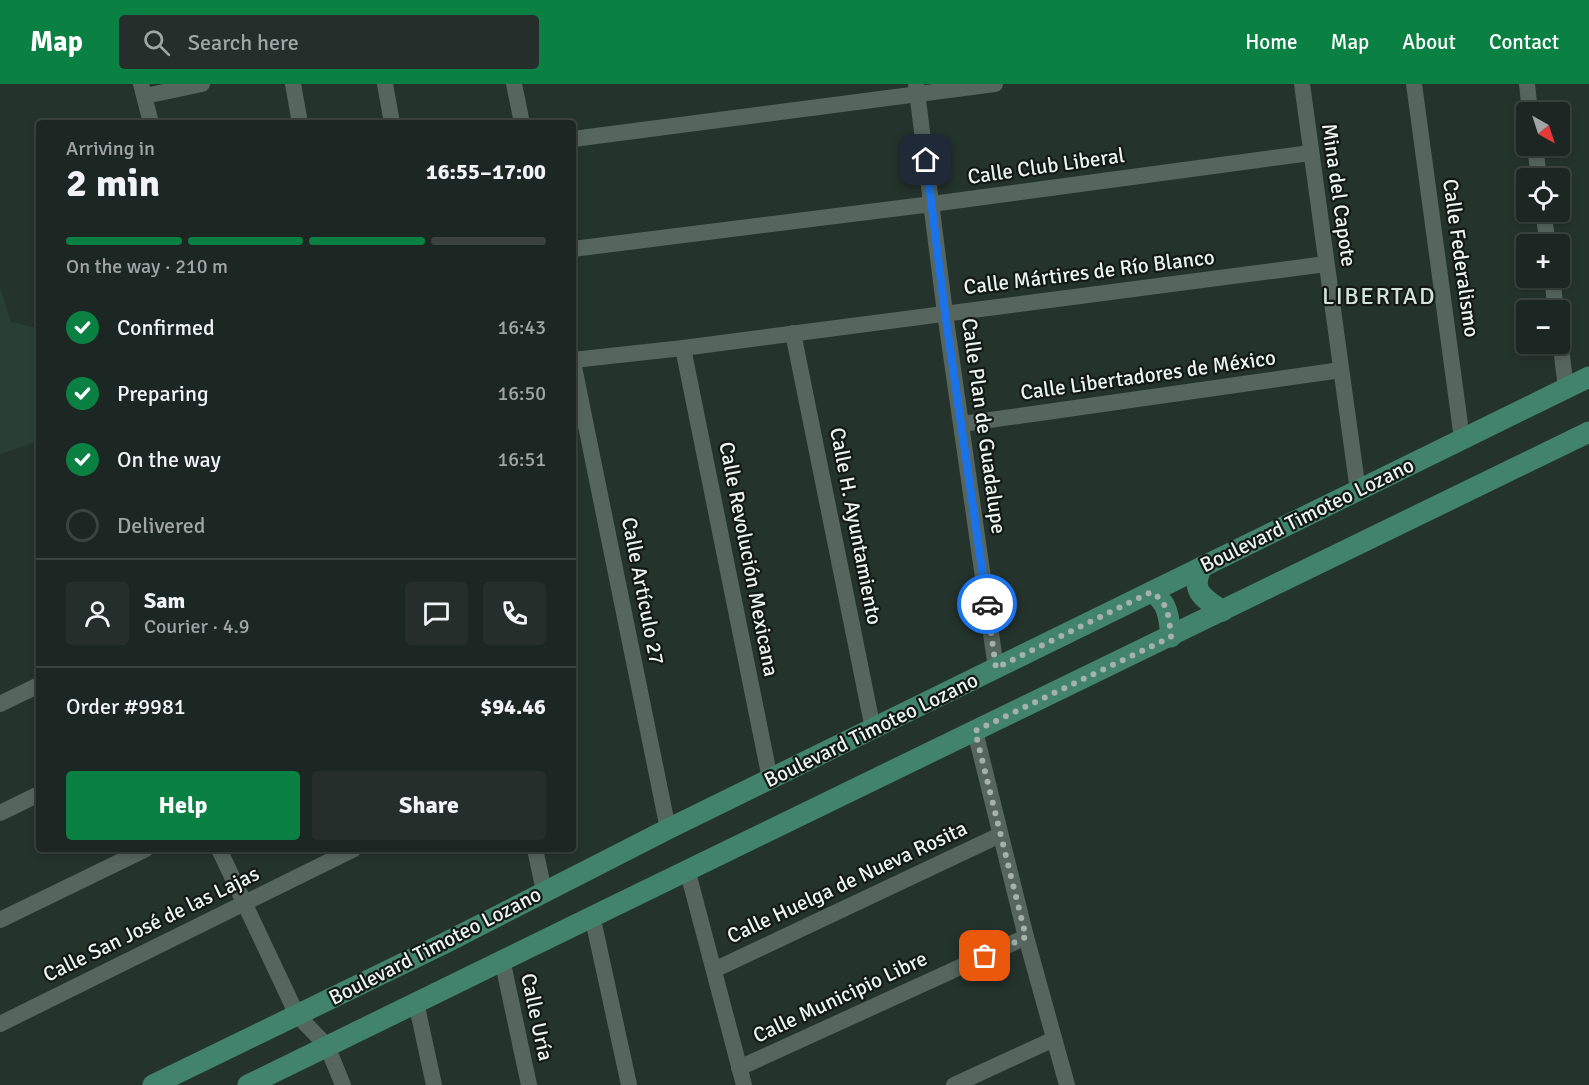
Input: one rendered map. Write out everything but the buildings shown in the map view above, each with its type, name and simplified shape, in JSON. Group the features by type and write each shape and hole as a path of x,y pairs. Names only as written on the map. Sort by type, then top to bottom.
{"main road":[{"name":"Boulevard Timoteo Lozano","path":"153,1085 445,943 668,829 1589,377"},
{"name":"Boulevard Timoteo Lozano","path":"248,1085 592,915 1171,637 1589,432"},
{"path":"1203,566 1198,574 1196,585 1199,592 1223,611"},
{"path":"1151,592 1162,601 1167,609 1171,637"}],"street":[{"path":"150,120 143,90 202,84"},
{"path":"292,84 299,120"},
{"path":"385,84 391,120"},
{"path":"514,84 521,120"},
{"path":"576,139 917,89 995,84"},
{"name":"Mina del Capote","path":"1302,84 1358,491"},
{"name":"Calle Federalismo","path":"1414,84 1462,439"},
{"path":"1527,84 1529,102"},
{"name":"Calle Plan de Guadalupe","path":"917,89 945,313 996,668"},
{"name":"Calle Club Liberal","path":"576,249 1310,153"},
{"name":"Calle Mártires de Río Blanco","path":"576,361 1326,264"},
{"name":"Calle H. Ayuntamiento","path":"793,333 873,729"},
{"name":"Calle Revolución Mexicana","path":"683,348 770,779"},
{"path":"1562,354 1566,388"},
{"name":"Calle Libertadores de México","path":"962,424 1341,370"},
{"name":"Calle Artículo 27","path":"576,376 668,829"},
{"path":"0,704 36,686"},
{"path":"975,731 1026,937 1067,1085"},
{"path":"0,813 36,795"},
{"name":"Calle Huelga de Nueva Rosita","path":"714,970 1000,835"},
{"path":"0,920 140,852"},
{"path":"220,852 297,1015 327,1046 343,1085"},
{"name":"Calle San José de las Lajas","path":"0,1024 348,852"},
{"path":"536,852 544,891"},
{"path":"687,869 744,1085"},
{"path":"592,915 629,1085"},
{"name":"Calle Municipio Libre","path":"739,1068 1026,937"},
{"name":"Calle Uría","path":"502,960 529,1085"},
{"path":"416,1002 434,1085"},
{"path":"954,1085 1054,1039"}],"shaded area":[{"path":"0,287 11,322 36,327 36,442 0,454"}],"way so far":[{"path":"985,956 1026,937 975,731 1171,637 1167,609 1156,594 1151,592 996,668 987,604"}],"district":[{"name":"LIBERTAD","path":"1379,296"}],"route":[{"path":"926,160 945,313 987,604"}]}
